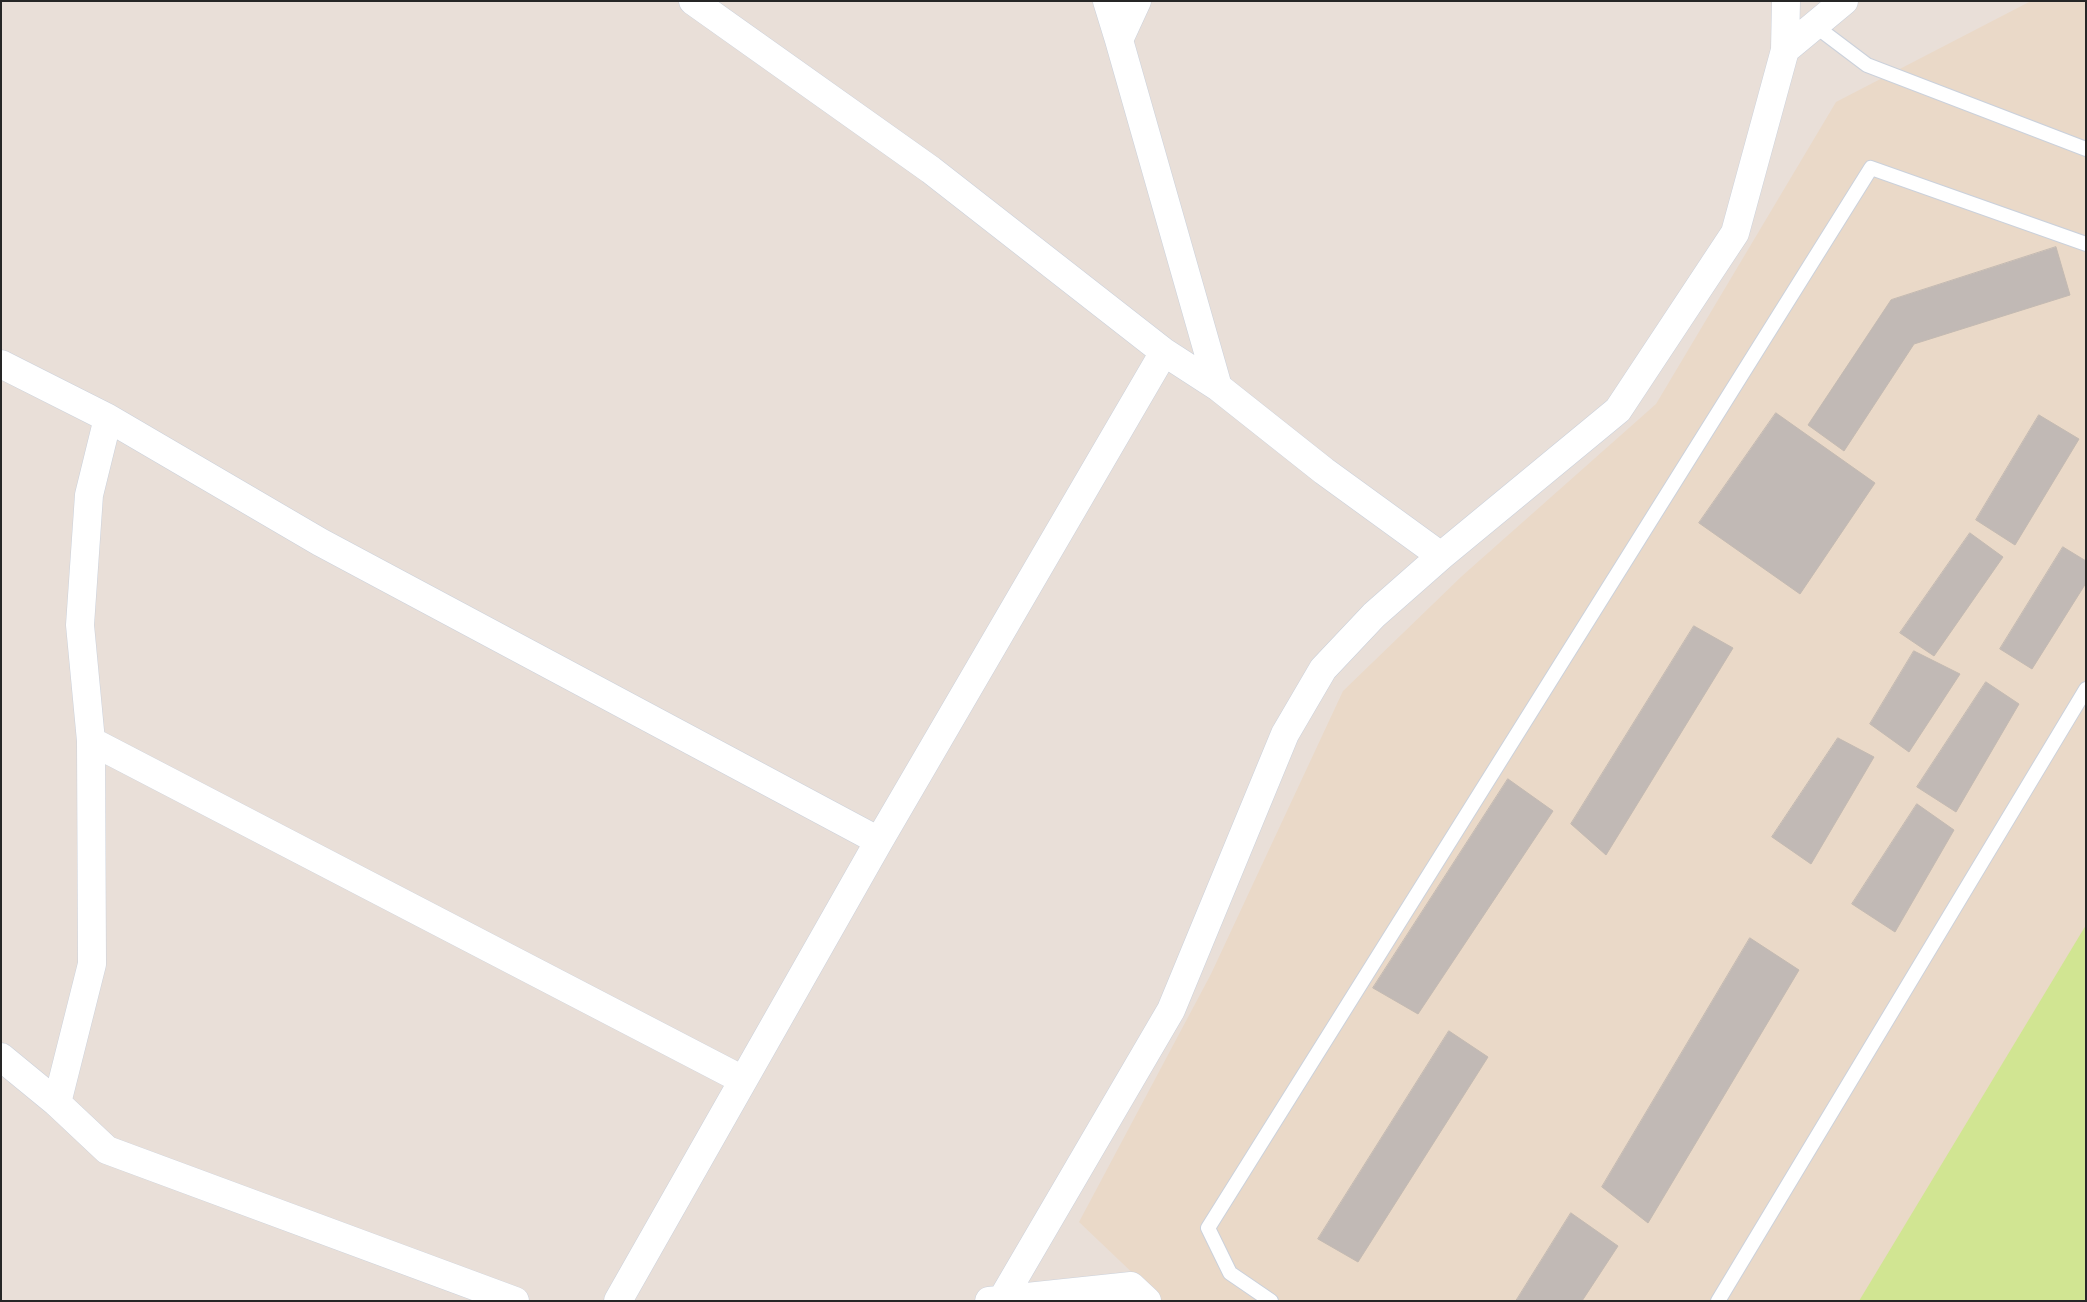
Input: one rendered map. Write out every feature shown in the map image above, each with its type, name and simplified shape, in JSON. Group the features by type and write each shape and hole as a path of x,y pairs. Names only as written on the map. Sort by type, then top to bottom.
{"street":[{"path":"692,1 931,170 1164,352 1218,387 1324,471 1441,556"},
{"path":"1107,1 1218,387"},
{"path":"1119,40 1137,1"},
{"path":"998,1300 1171,1010 1285,734 1324,669 1374,615 1441,556 1618,410 1735,232 1785,50 1786,1"},
{"path":"1785,50 1844,1"},
{"path":"618,1301 879,841 1164,352"},
{"path":"1,364 108,418 320,542 879,841"},
{"path":"57,1103 92,964 91,741 80,625 89,495 108,418"},
{"path":"91,741 743,1080"},
{"path":"1,1057 57,1103 107,1150 516,1301"},
{"path":"998,1300 1131,1286 1146,1301"}],"lane":[{"path":"1814,25 1866,65 2086,149"},
{"path":"1271,1301 1230,1272 1208,1228 1871,168 2086,244"},
{"path":"1718,1301 2086,689"}],"shaded area":[{"path":"2031,1 2086,1 2086,1301 1162,1301 1079,1222 1211,974 1343,691 1462,576 1656,404 1836,102"}],"green space":[{"path":"2086,925 2086,1301 1859,1301"}],"building":[{"path":"2056,247 2070,295 1914,344 1844,451 1808,425 1891,300"},
{"path":"1776,413 1875,483 1800,594 1699,523"},
{"path":"2039,415 2079,439 2015,545 1976,520"},
{"path":"1970,533 2003,557 1934,656 1900,633"},
{"path":"2063,547 2086,561 2086,583 2032,669 2000,649"},
{"path":"1694,626 1733,648 1606,855 1571,824"},
{"path":"1914,651 1960,674 1909,752 1870,724"},
{"path":"1986,682 2019,704 1956,812 1917,787"},
{"path":"1838,738 1874,757 1811,864 1772,837"},
{"path":"1508,779 1553,811 1418,1014 1373,988"},
{"path":"1917,804 1954,830 1895,932 1852,904"},
{"path":"1750,938 1799,970 1648,1223 1602,1187"},
{"path":"1449,1031 1488,1057 1358,1262 1318,1239"},
{"path":"1571,1213 1618,1246 1582,1301 1516,1301"}]}
